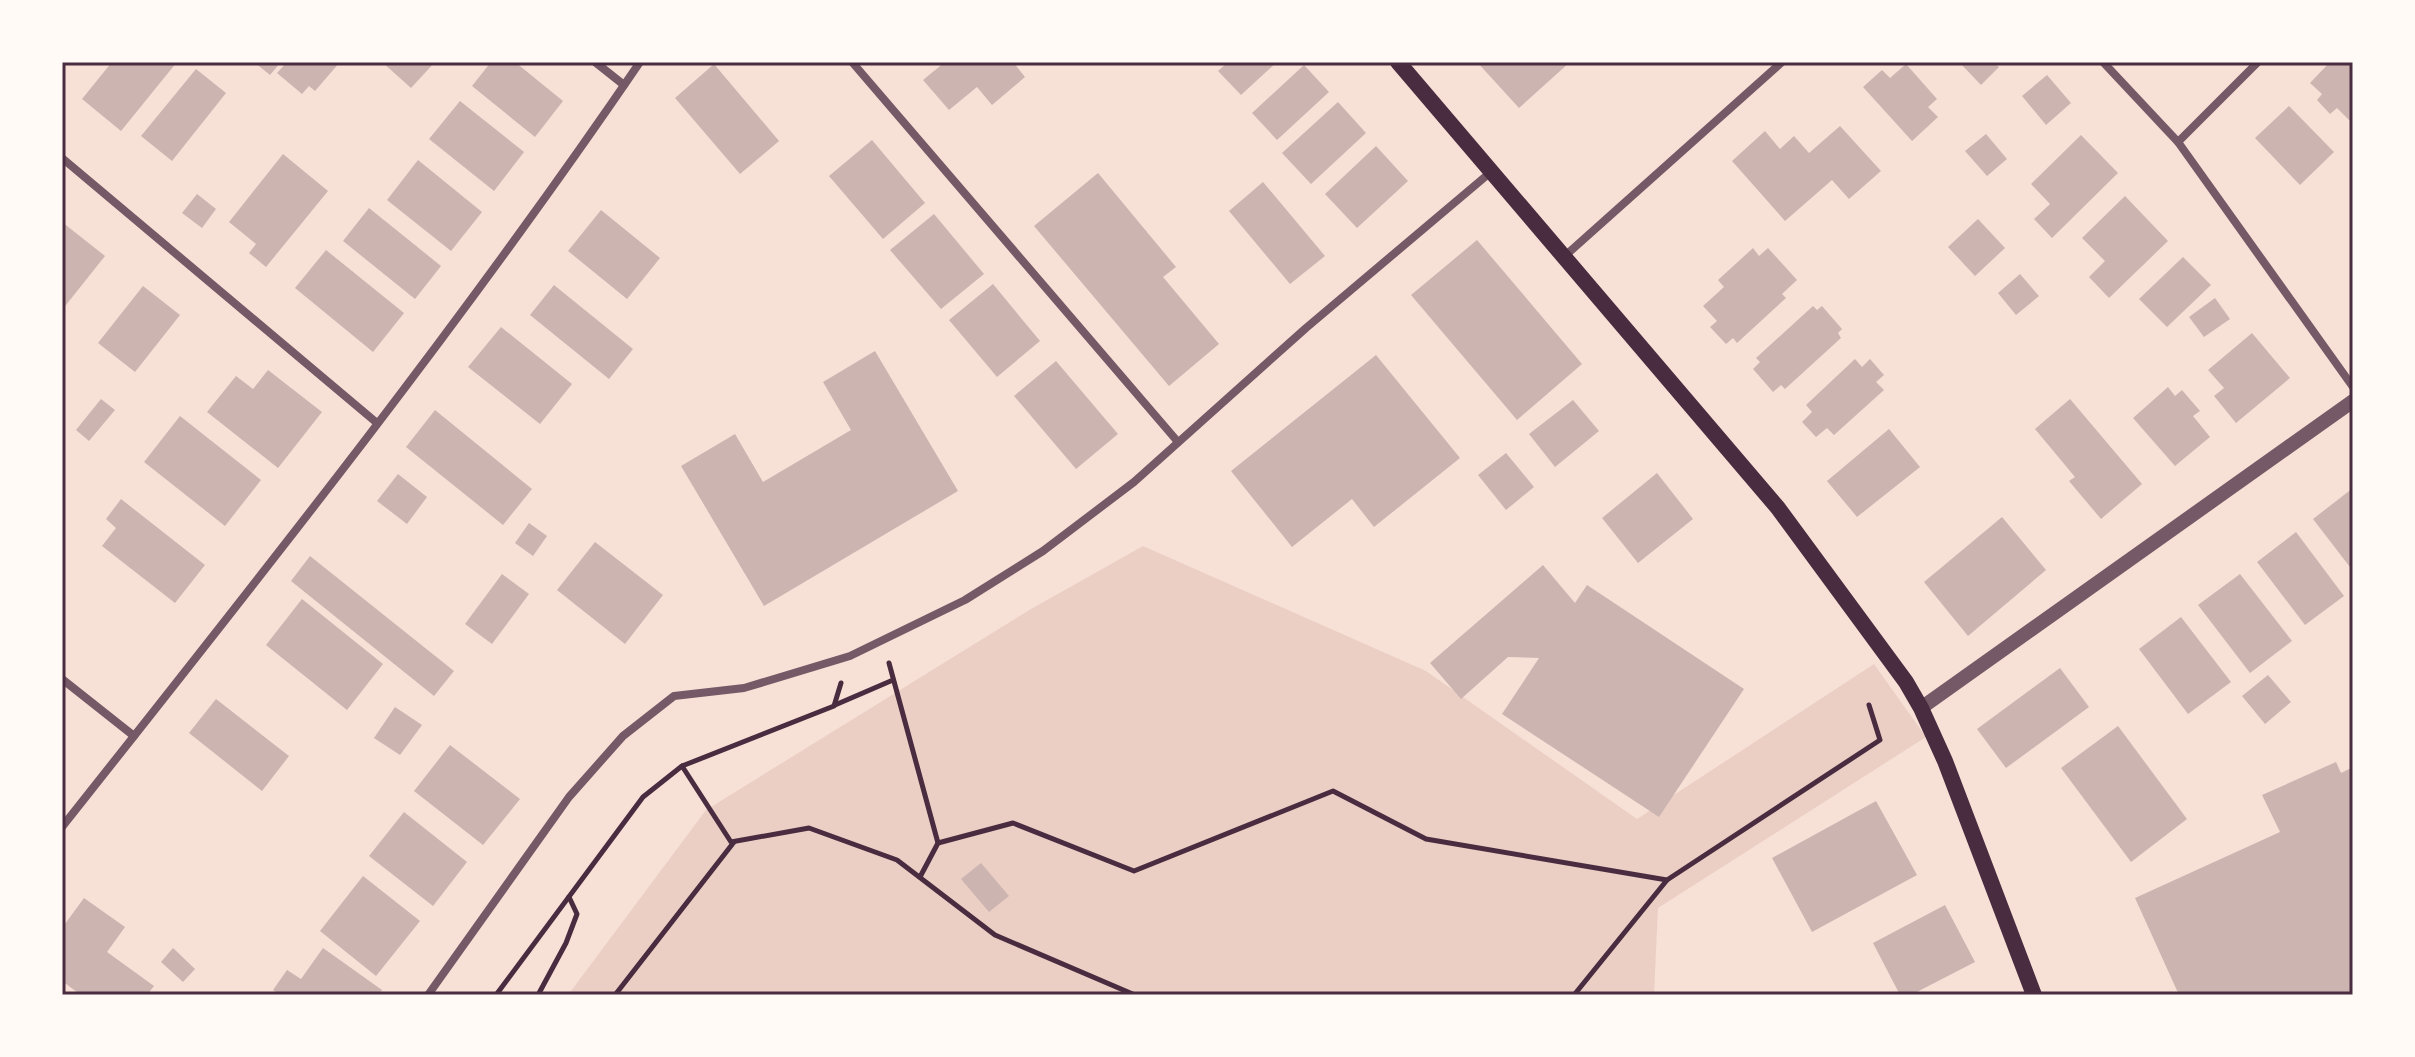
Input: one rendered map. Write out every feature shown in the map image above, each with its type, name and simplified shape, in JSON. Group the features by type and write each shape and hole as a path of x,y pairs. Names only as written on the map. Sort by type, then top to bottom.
{"main road":[{"path":"1398,62 1566,255 1778,508 1871,633 1921,708 1945,761 2034,995"}],"street":[{"path":"595,62 624,85"},
{"path":"62,827 377,423 539,207 640,62"},
{"path":"852,62 1178,442"},
{"path":"1566,255 1782,62"},
{"path":"2103,62 2178,142 2353,387"},
{"path":"2178,142 2258,62"},
{"path":"62,158 377,423"},
{"path":"428,995 569,797 623,736 674,696 744,688 850,656 965,600 1043,551 1134,482 1306,328 1493,170"},
{"path":"1921,708 2353,401"},
{"path":"62,679 134,736"}],"path":[{"path":"883,640 938,843 920,877"},
{"path":"834,706 850,656"},
{"path":"496,995 643,797 682,766 893,680"},
{"path":"1574,995 1667,880 1880,740 1869,705"},
{"path":"682,766 731,842 809,828 897,860 995,935 1135,995"},
{"path":"938,843 1013,823 1134,871 1333,791 1426,839 1667,880"},
{"path":"615,995 734,841"},
{"path":"538,995 566,943 577,914 569,897"}],"shaded area":[{"path":"1143,546 1426,671 1637,819 1874,664 1926,737 1658,908 1654,995 568,995 706,810 1031,609"}],"building":[{"path":"112,62 177,62 121,131 82,99"},
{"path":"254,62 281,62 270,75"},
{"path":"287,62 340,62 315,91 309,86 302,94 277,73"},
{"path":"382,62 435,62 411,88"},
{"path":"491,62 515,62 563,101 535,137 472,86"},
{"path":"945,62 1013,62 1025,77 992,105 977,87 949,110 923,80"},
{"path":"1228,62 1277,62 1241,95 1218,71"},
{"path":"1477,62 1570,62 1519,108"},
{"path":"1959,62 1993,62 1999,67 1981,85"},
{"path":"2330,62 2353,63 2353,124 2337,108 2330,114 2317,100 2322,94 2310,83"},
{"path":"714,64 779,141 740,174 675,98"},
{"path":"1906,64 1937,99 1928,107 1938,117 1912,141 1863,87 1882,70 1890,78"},
{"path":"1304,65 1329,92 1277,140 1252,113"},
{"path":"196,69 226,93 172,161 141,136"},
{"path":"2047,75 2071,103 2046,125 2022,96"},
{"path":"460,101 524,152 494,191 429,139"},
{"path":"1338,102 1366,133 1311,184 1282,153"},
{"path":"2289,106 2334,152 2300,185 2255,138"},
{"path":"1840,126 1881,171 1849,199 1832,180 1785,221 1732,161 1765,131 1780,149 1794,136 1809,153"},
{"path":"1986,134 2007,159 1987,176 1965,151"},
{"path":"2081,135 2118,173 2052,238 2034,219 2050,204 2031,184"},
{"path":"872,140 925,203 883,239 829,176"},
{"path":"1376,146 1408,181 1357,228 1325,194"},
{"path":"283,154 328,191 266,267 249,253 256,244 229,222"},
{"path":"418,160 482,212 451,251 387,200"},
{"path":"1098,173 1176,267 1163,277 1219,344 1169,386 1034,226"},
{"path":"1263,182 1325,256 1290,284 1229,211"},
{"path":"197,194 216,209 202,228 182,213"},
{"path":"2125,196 2168,241 2109,298 2089,277 2105,261 2082,238"},
{"path":"369,208 441,266 415,299 343,241"},
{"path":"601,210 660,258 627,299 568,251"},
{"path":"934,214 984,274 941,309 890,250"},
{"path":"1978,219 2005,248 1975,276 1948,247"},
{"path":"62,222 105,256 62,310"},
{"path":"1477,240 1582,364 1517,420 1411,295"},
{"path":"1753,248 1759,256 1768,248 1797,280 1782,294 1786,298 1737,343 1733,338 1726,344 1710,327 1717,321 1703,306 1724,287 1718,280"},
{"path":"326,250 404,313 373,352 295,288"},
{"path":"2183,257 2211,285 2167,327 2139,299"},
{"path":"2020,274 2039,296 2016,315 1998,293"},
{"path":"993,284 1040,341 997,377 949,320"},
{"path":"554,285 633,349 609,379 530,315"},
{"path":"143,286 180,315 135,372 98,343"},
{"path":"2215,298 2230,319 2204,337 2189,317"},
{"path":"1813,306 1817,310 1822,306 1842,329 1838,333 1841,338 1785,389 1781,385 1773,392 1753,369 1760,362 1756,358"},
{"path":"501,327 572,384 540,424 468,367"},
{"path":"2252,333 2290,378 2236,423 2214,396 2224,388 2208,370"},
{"path":"875,351 958,491 764,606 681,466 735,434 763,482 851,430 823,382"},
{"path":"1376,355 1460,458 1374,527 1352,499 1292,547 1231,471"},
{"path":"1855,359 1862,367 1870,359 1884,375 1876,382 1884,390 1834,435 1827,428 1816,437 1802,422 1812,412 1806,405"},
{"path":"1056,361 1118,434 1076,469 1014,396"},
{"path":"268,370 322,412 278,468 207,412 236,376 253,389"},
{"path":"2168,387 2175,396 2182,390 2200,411 2193,416 2210,437 2175,466 2133,418"},
{"path":"101,399 115,410 89,441 76,430"},
{"path":"2070,399 2142,484 2101,519 2069,481 2075,477 2035,429"},
{"path":"1573,400 1599,431 1555,467 1529,434"},
{"path":"435,410 532,489 503,525 406,447"},
{"path":"180,416 261,480 225,526 144,462"},
{"path":"1889,429 1920,467 1857,517 1827,481"},
{"path":"1506,453 1534,487 1506,510 1478,475"},
{"path":"1657,473 1693,519 1638,563 1602,518"},
{"path":"398,474 427,497 407,524 377,501"},
{"path":"2353,488 2353,571 2313,519"},
{"path":"121,499 205,565 175,603 102,546 116,528 106,519"},
{"path":"2002,517 2046,570 1968,636 1924,582"},
{"path":"529,523 547,536 533,556 515,543"},
{"path":"2296,532 2344,596 2305,625 2257,562"},
{"path":"595,542 663,595 625,644 557,590"},
{"path":"310,556 454,671 434,696 291,581"},
{"path":"1543,565 1575,603 1587,585 1744,689 1659,817 1502,714 1539,658 1508,657 1461,699 1430,663"},
{"path":"502,574 529,594 492,644 465,624"},
{"path":"2240,574 2292,641 2250,673 2198,605"},
{"path":"302,599 383,664 347,710 266,645"},
{"path":"2181,617 2231,682 2188,714 2139,649"},
{"path":"2060,668 2089,707 2006,768 1977,729"},
{"path":"2268,675 2291,702 2265,724 2242,696"},
{"path":"216,699 289,756 262,791 189,733"},
{"path":"395,707 422,725 400,755 374,738"},
{"path":"2118,726 2187,819 2131,862 2061,768"},
{"path":"450,745 520,799 483,845 414,791"},
{"path":"2336,762 2341,773 2353,767 2353,995 2179,995 2135,898 2280,832 2262,795"},
{"path":"1876,801 1917,875 1812,932 1772,858"},
{"path":"404,812 467,862 433,906 369,856"},
{"path":"981,863 1009,896 989,912 961,879"},
{"path":"363,876 420,921 376,976 320,931"},
{"path":"84,898 125,927 107,952 154,986 147,995 81,995 62,981 62,928"},
{"path":"1945,905 1975,962 1911,995 1900,995 1873,943"},
{"path":"173,948 195,969 183,982 161,962"},
{"path":"323,948 382,990 379,995 280,995 273,990 287,970 301,979"}]}
